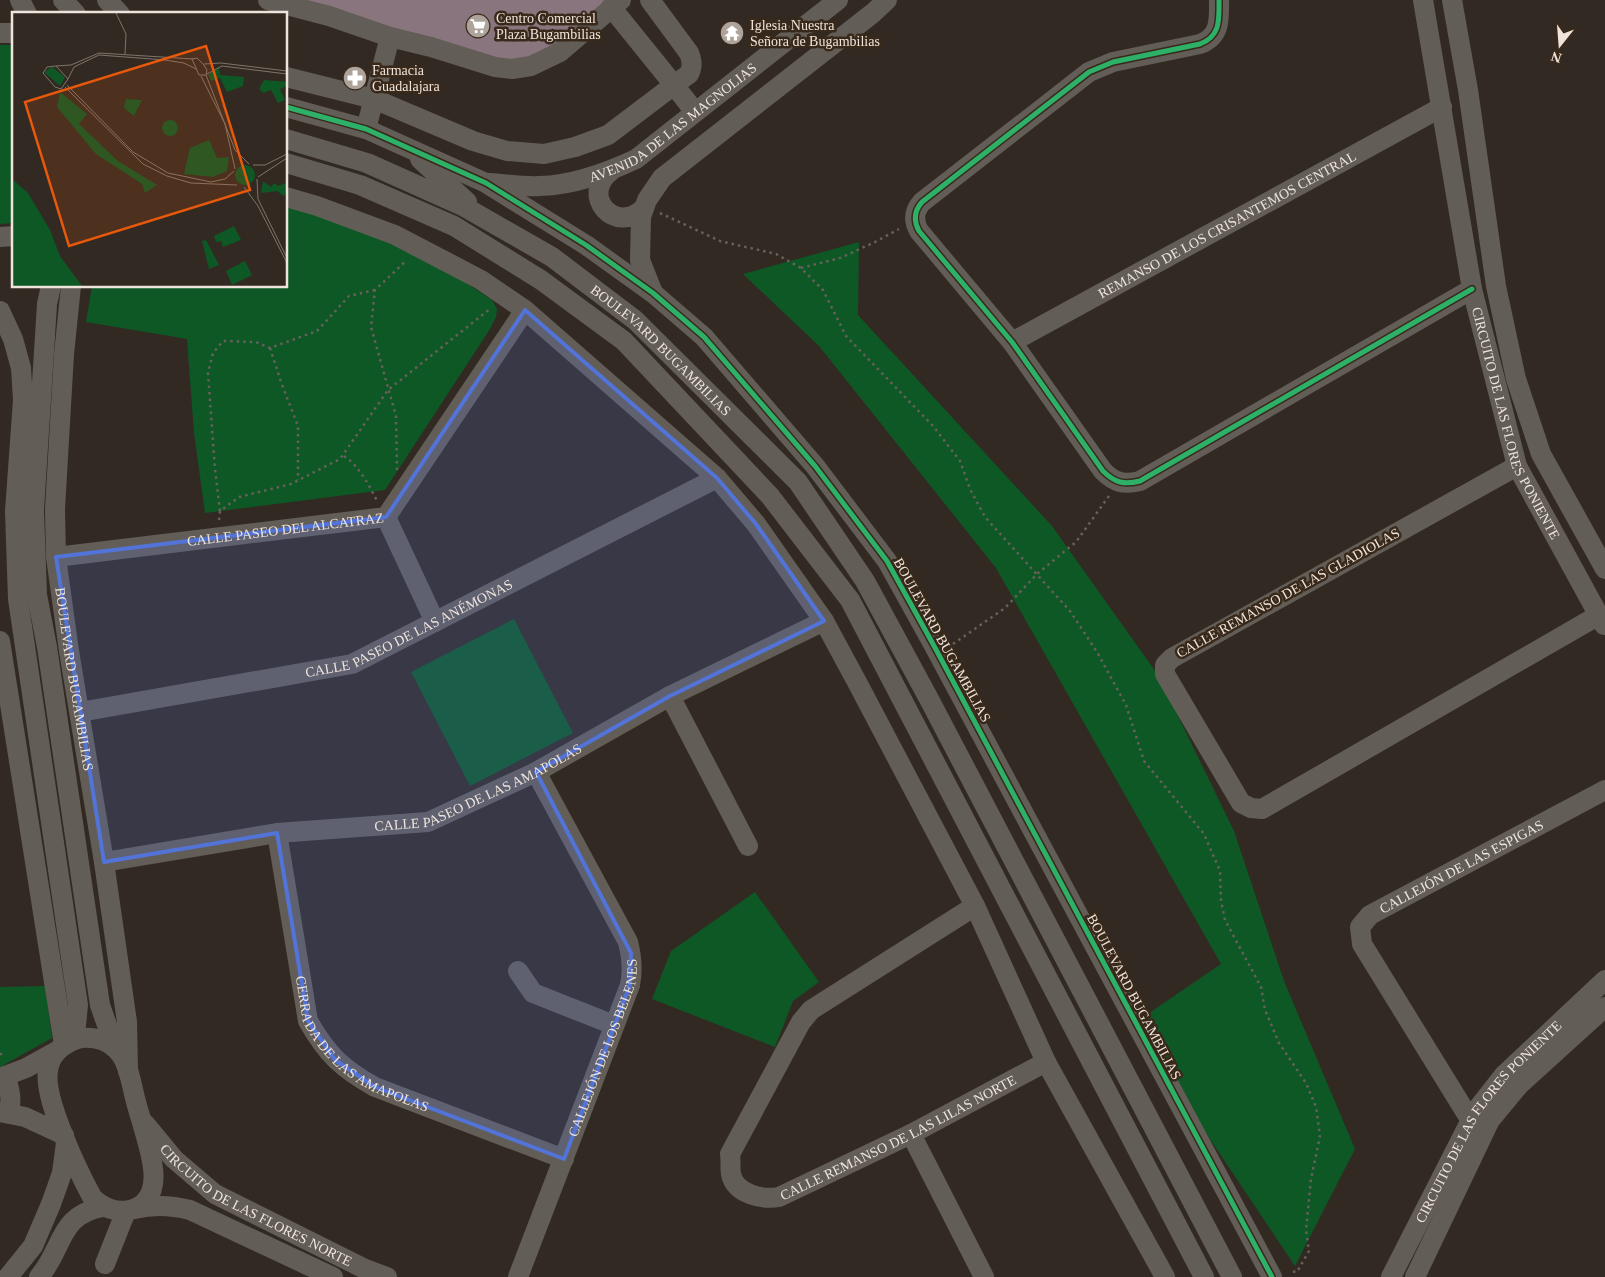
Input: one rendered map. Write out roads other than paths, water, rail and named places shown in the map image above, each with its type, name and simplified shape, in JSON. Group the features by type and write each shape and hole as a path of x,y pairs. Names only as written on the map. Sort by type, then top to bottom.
{"street":[{"path":"20,0 26,12"},
{"path":"62,0 74,12"},
{"path":"107,0 118,12"},
{"path":"268,0 329,16 390,37 432,47 495,67 519,69 540,63 560,52 616,4 695,112"},
{"path":"288,78 374,100 473,140 507,151 544,154 575,148 608,135 689,74 692,66 689,53 650,0"},
{"name":"AVENIDA DE LAS MAGNOLIAS","path":"486,182 540,186 579,181 611,170 636,158 838,0"},
{"path":"1219,0 1219,24 1210,39 1200,44 1113,62 1089,72 918,211 919,231 1012,342 1103,471 1110,478 1120,483 1130,484 1140,481 1472,289"},
{"name":"CIRCUITO DE LAS FLORES PONIENTE","path":"1424,0 1472,289 1517,466 1602,621"},
{"name":"CIRCUITO DE LAS FLORES PONIENTE","path":"1452,0 1468,90 1496,286 1516,379 1541,454 1605,569"},
{"path":"653,293 640,260 641,217 647,200 662,178 874,4"},
{"path":"366,129 390,37"},
{"name":"REMANSO DE LOS CRISANTEMOS CENTRAL","path":"1012,342 1442,106"},
{"name":"BOULEVARD BUGAMBILIAS","path":"288,108 366,129 486,182 586,245 653,293 704,337 820,472 887,561 936,649 1270,1274"},
{"name":"BOULEVARD BUGAMBILIAS","path":"288,140 367,163 463,206 552,257 635,320 798,482 865,581 1232,1277"},
{"path":"410,148 483,217"},
{"name":"BOULEVARD BUGAMBILIAS","path":"288,164 360,185 454,226 542,280 624,341 770,496 850,600 1204,1277"},
{"path":"611,170 601,181 598,189 598,196 605,210 618,218 625,218 639,214 644,208"},
{"path":"288,191 317,206"},
{"path":"288,198 317,206 395,235 481,280 526,310 717,478 756,524 824,621 975,906 1046,1062 1166,1277"},
{"name":"BOULEVARD BUGAMBILIAS","path":"50,288 46,304 34,510 37,595 47,648 100,1004 115,1048 125,1062 128,1071"},
{"name":"BOULEVARD BUGAMBILIAS","path":"71,288 64,354 56,490 56,557 127,1022 128,1071"},
{"name":"CALLE PASEO DEL ALCATRAZ","path":"56,557 386,517 526,310"},
{"path":"0,311 13,340 21,368 23,400 15,512 18,599 78,1005 64,1046 48,1068 47,1077 51,1097 65,1138 92,1197 103,1207"},
{"path":"762,447 820,472"},
{"name":"CALLE REMANSO DE LAS GLADIOLAS","path":"1517,466 1172,658 1165,665 1165,674 1241,803 1251,808 1262,809 1602,621"},
{"name":"CALLE PASEO DE LAS ANÉMONAS","path":"80,712 352,664 717,478"},
{"path":"770,496 776,552"},
{"path":"386,517 436,622"},
{"name":"CALLE PASEO DE LAS AMAPOLAS","path":"104,862 277,833 428,822 536,772 670,696 824,621"},
{"path":"0,642 64,1046"},
{"path":"47,648 72,668"},
{"path":"929,700 936,649"},
{"path":"670,696 748,846"},
{"name":"CALLEJÓN DE LOS BELENES","path":"518,1277 632,975 630,948 536,772"},
{"name":"CALLEJÓN DE LAS ESPIGAS","path":"1471,1120 1362,944 1360,927 1370,915 1605,790"},
{"name":"CERRADA DE LAS AMAPOLAS","path":"277,833 308,1021 320,1041 335,1060 354,1075 375,1087 564,1159"},
{"name":"CALLE REMANSO DE LAS LILAS NORTE","path":"975,906 825,1000 811,1010 800,1022 730,1154 731,1176 740,1188 747,1193 763,1198 779,1197 911,1134 1046,1062"},
{"path":"518,971 532,993 614,1025"},
{"name":"CIRCUITO DE LAS FLORES PONIENTE","path":"1391,1277 1475,1112 1504,1075 1605,980"},
{"name":"CIRCUITO DE LAS FLORES PONIENTE","path":"1415,1277 1490,1120 1519,1085 1605,1007"},
{"path":"65,1138 40,1123 5,1112 12,1101 10,1088 2,1077 26,1068 64,1046 90,1038 108,1042 115,1048"},
{"path":"105,1264 130,1210 146,1199 151,1192 154,1177 128,1071"},
{"name":"CIRCUITO DE LAS FLORES NORTE","path":"140,1116 174,1159 215,1194 361,1272 387,1277"},
{"path":"911,1134 984,1277"},
{"path":"8,1277 33,1246 51,1204 62,1173 65,1138"},
{"path":"202,1215 215,1194"},
{"name":"CIRCUITO DE LAS FLORES NORTE","path":"103,1207 111,1210 130,1210 166,1205 190,1210 333,1277"},
{"path":"39,1277 47,1268 68,1225 81,1214 103,1207"}],"place":[{"name":"Centro Comercial Plaza Bugambilias","path":"478,26"},
{"name":"Iglesia Nuestra Señora de Bugambilias","path":"732,33"},
{"name":"Farmacia Guadalajara","path":"355,78"}]}
